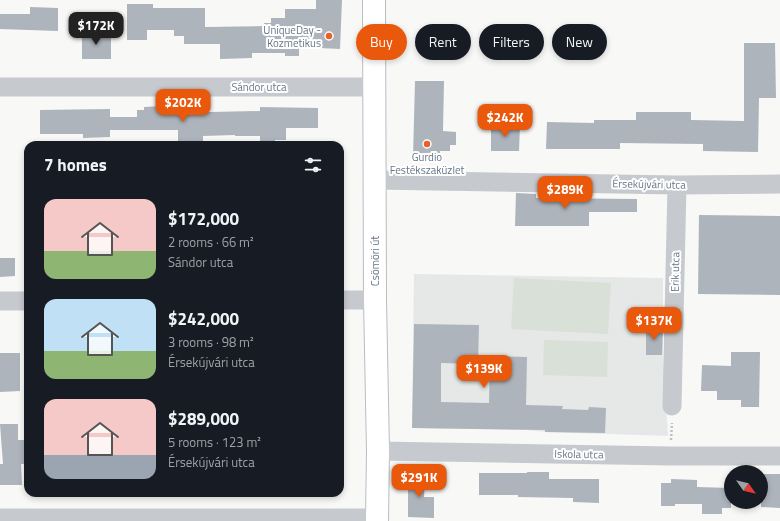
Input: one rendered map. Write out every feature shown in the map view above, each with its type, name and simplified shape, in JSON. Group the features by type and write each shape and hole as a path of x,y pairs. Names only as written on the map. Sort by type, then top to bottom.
{"main road":[{"name":"Csömöri út","path":"374,0 375,300 378,451 377,519"}],"street":[{"name":"Sándor utca","path":"0,87 374,87"},
{"name":"Érsekújvári utca","path":"375,180 677,185 780,184"},
{"name":"Erik utca","path":"672,406 677,185"},
{"path":"344,300 375,300"},
{"path":"0,301 24,301"},
{"name":"Iskola utca","path":"378,451 671,456 780,456"},
{"path":"0,518 377,519"}],"path":[{"path":"671,456 672,406"}],"shaded area":[{"path":"414,274 663,278 663,355 668,436 526,430 412,428"},
{"path":"514,278 611,283 608,334 511,329"},
{"path":"544,340 608,342 607,377 543,375"}],"building":[{"path":"316,0 342,0 340,49 299,47 299,56 285,56 285,53 252,53 252,58 220,59 220,44 184,44 184,36 174,36 174,30 147,30 147,40 127,40 127,4 153,4 153,8 205,8 205,27 264,26 264,23 271,23 271,18 285,18 285,9 316,9"},
{"path":"30,7 58,8 58,31 0,29 0,14 30,14"},
{"path":"82,32 111,32 111,59 82,59"},
{"path":"744,43 775,43 776,98 759,98 758,152 703,151 703,144 620,143 620,149 546,149 547,122 594,123 594,120 636,120 636,112 691,112 691,120 744,121"},
{"path":"415,81 444,81 443,131 456,132 456,145 450,145 450,151 440,151 440,159 413,158"},
{"path":"164,106 164,113 260,111 260,107 318,108 318,128 286,128 286,140 275,141 260,141 260,136 235,135 203,136 203,141 178,141 178,130 110,130 110,137 83,138 83,134 40,134 40,110 110,109 110,117 137,117 137,110 144,110 144,107"},
{"path":"491,124 520,125 519,151 491,151"},
{"path":"516,193 536,194 536,198 637,199 637,212 589,212 589,226 515,226"},
{"path":"699,215 780,216 780,295 698,294"},
{"path":"0,258 15,258 15,276 0,277"},
{"path":"414,324 479,325 478,364 441,363 441,402 489,403 490,356 527,357 526,405 563,406 562,409 588,410 589,407 606,408 605,433 545,432 545,430 412,428"},
{"path":"646,328 663,328 662,355 646,355"},
{"path":"731,352 760,352 759,407 741,407 741,400 717,400 717,391 701,391 702,365 731,366"},
{"path":"0,353 20,353 20,391 0,392"},
{"path":"0,424 18,424 18,440 24,440 24,464 21,464 22,485 0,485 0,464 3,464"},
{"path":"413,472 422,472 425,477 424,497 434,497 434,518 408,517 408,477"},
{"path":"549,472 549,479 599,479 599,503 573,502 573,498 518,497 518,495 479,495 479,473"},
{"path":"768,474 780,474 780,508 768,507"},
{"path":"671,479 697,480 697,487 724,488 724,508 722,508 722,514 702,514 702,504 675,504 675,506 661,506 661,483 671,483"}],"place":[{"name":"UniqueDay - Kozmetikus","path":"329,36"},
{"name":"Gurdio Festékszaküzlet","path":"427,144"}]}
